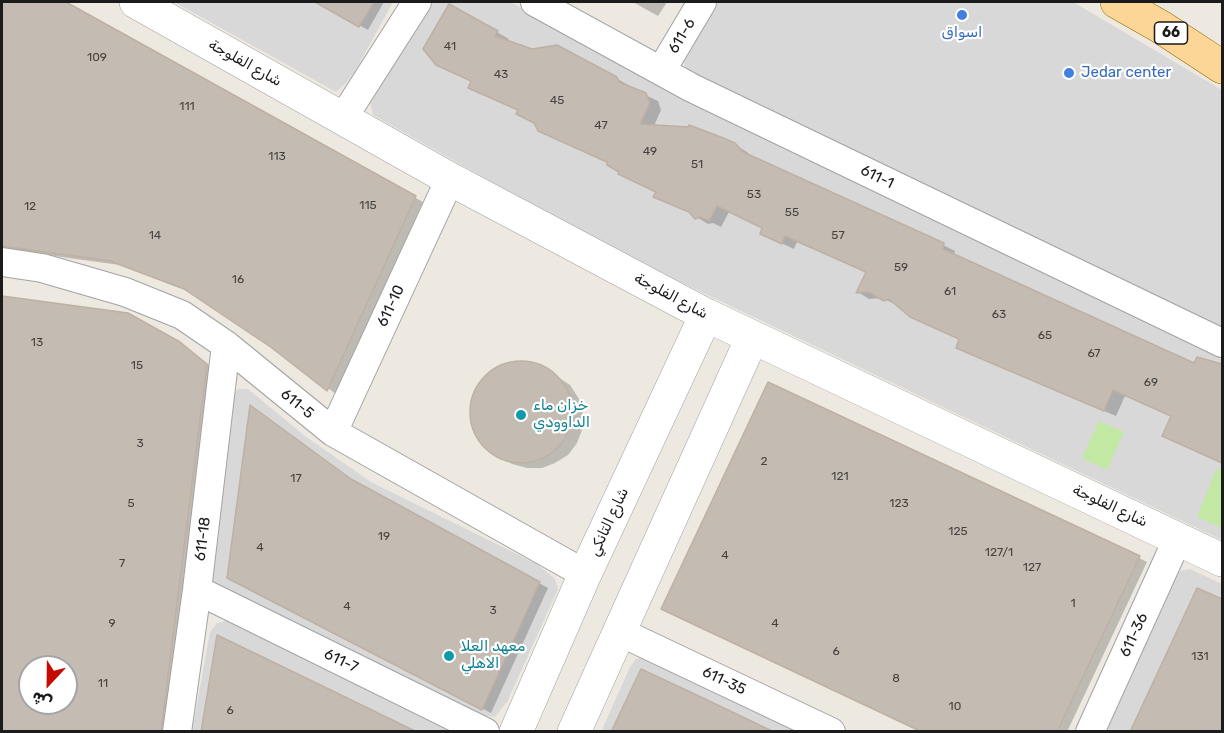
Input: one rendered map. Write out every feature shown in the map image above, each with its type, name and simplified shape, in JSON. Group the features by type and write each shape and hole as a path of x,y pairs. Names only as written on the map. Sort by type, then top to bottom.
{"main road":[{"name":"66","path":"1117,2 1161,27 1222,67"}],"street":[{"name":"شارع الفلوجة","path":"136,2 450,179 706,315 1222,560"},
{"path":"343,118 417,2"},
{"name":"611-1","path":"535,2 692,88 1222,343"},
{"name":"611-6","path":"661,71 702,2"},
{"name":"611-10","path":"333,432 450,179"},
{"name":"611-5","path":"2,262 42,268 125,292 182,315 226,345 333,432 585,574"},
{"name":"شارع التانكي","path":"516,732 585,574 706,315"},
{"path":"574,732 618,630 752,338"},
{"name":"611-18","path":"177,732 197,590 226,345"},
{"name":"611-36","path":"1090,732 1178,538"},
{"name":"611-7","path":"197,590 485,732"},
{"name":"611-35","path":"618,630 831,732"}],"shaded area":[{"path":"174,2 393,2 354,73 336,92"},
{"path":"425,2 510,2 684,95 1222,354 1222,540 611,249 373,115 370,101"},
{"path":"711,2 1073,2 1222,90 1222,327 692,75 681,56"},
{"path":"238,389 248,389 305,436 371,482 537,564 555,579 558,589 507,702 495,717 473,714 214,586 208,574 231,398"},
{"path":"1190,569 1222,584 1222,731 1106,732 1174,580 1180,571"},
{"path":"227,621 457,731 192,732 210,632 217,623"},
{"path":"647,656 809,732 601,732 630,667 636,659"}],"green space":[{"path":"1099,421 1124,432 1107,470 1082,458"},
{"path":"1222,467 1222,528 1197,517 1216,470"}],"building":[{"path":"2,2 66,2 416,196 327,391 272,348 184,289 110,261 2,246"},
{"path":"315,2 374,2 359,27"},
{"path":"449,4 498,31 495,36 532,49 557,45 617,77 619,82 646,93 650,103 640,124 688,127 689,125 721,137 735,143 743,152 944,243 943,249 1194,363 1197,357 1222,364 1222,463 1162,436 1171,416 1113,390 1104,411 956,348 959,339 910,317 889,299 884,301 869,292 856,293 866,272 785,236 782,244 760,234 762,228 717,206 709,221 700,217 695,219 689,212 653,197 656,192 618,174 619,172 607,165 607,162 538,131 534,123 516,114 518,110 468,88 471,81 436,65 423,49"},
{"path":"2,296 128,313 180,342 207,364 161,732 2,732"},
{"name":"خزان ماء الداوودي","path":"521,361 541,365 557,376 568,392 572,412 568,432 557,448 541,459 521,463 501,459 485,448 474,432 470,412 474,392 485,376 501,365"},
{"path":"768,382 1140,556 1057,732 922,732 661,609"},
{"path":"250,405 351,479 540,582 482,710 227,578"},
{"path":"1197,588 1222,599 1222,732 1130,732"},
{"path":"217,635 308,679 417,732 201,732"},
{"path":"641,669 703,698 774,732 611,732"}],"place":[{"name":"اسواق","path":"962,15"},
{"name":"Jedar center","path":"1069,73"},
{"name":"خزان ماء الداوودي","path":"521,415"},
{"name":"معهد العلا الاهلي","path":"449,656"}]}
